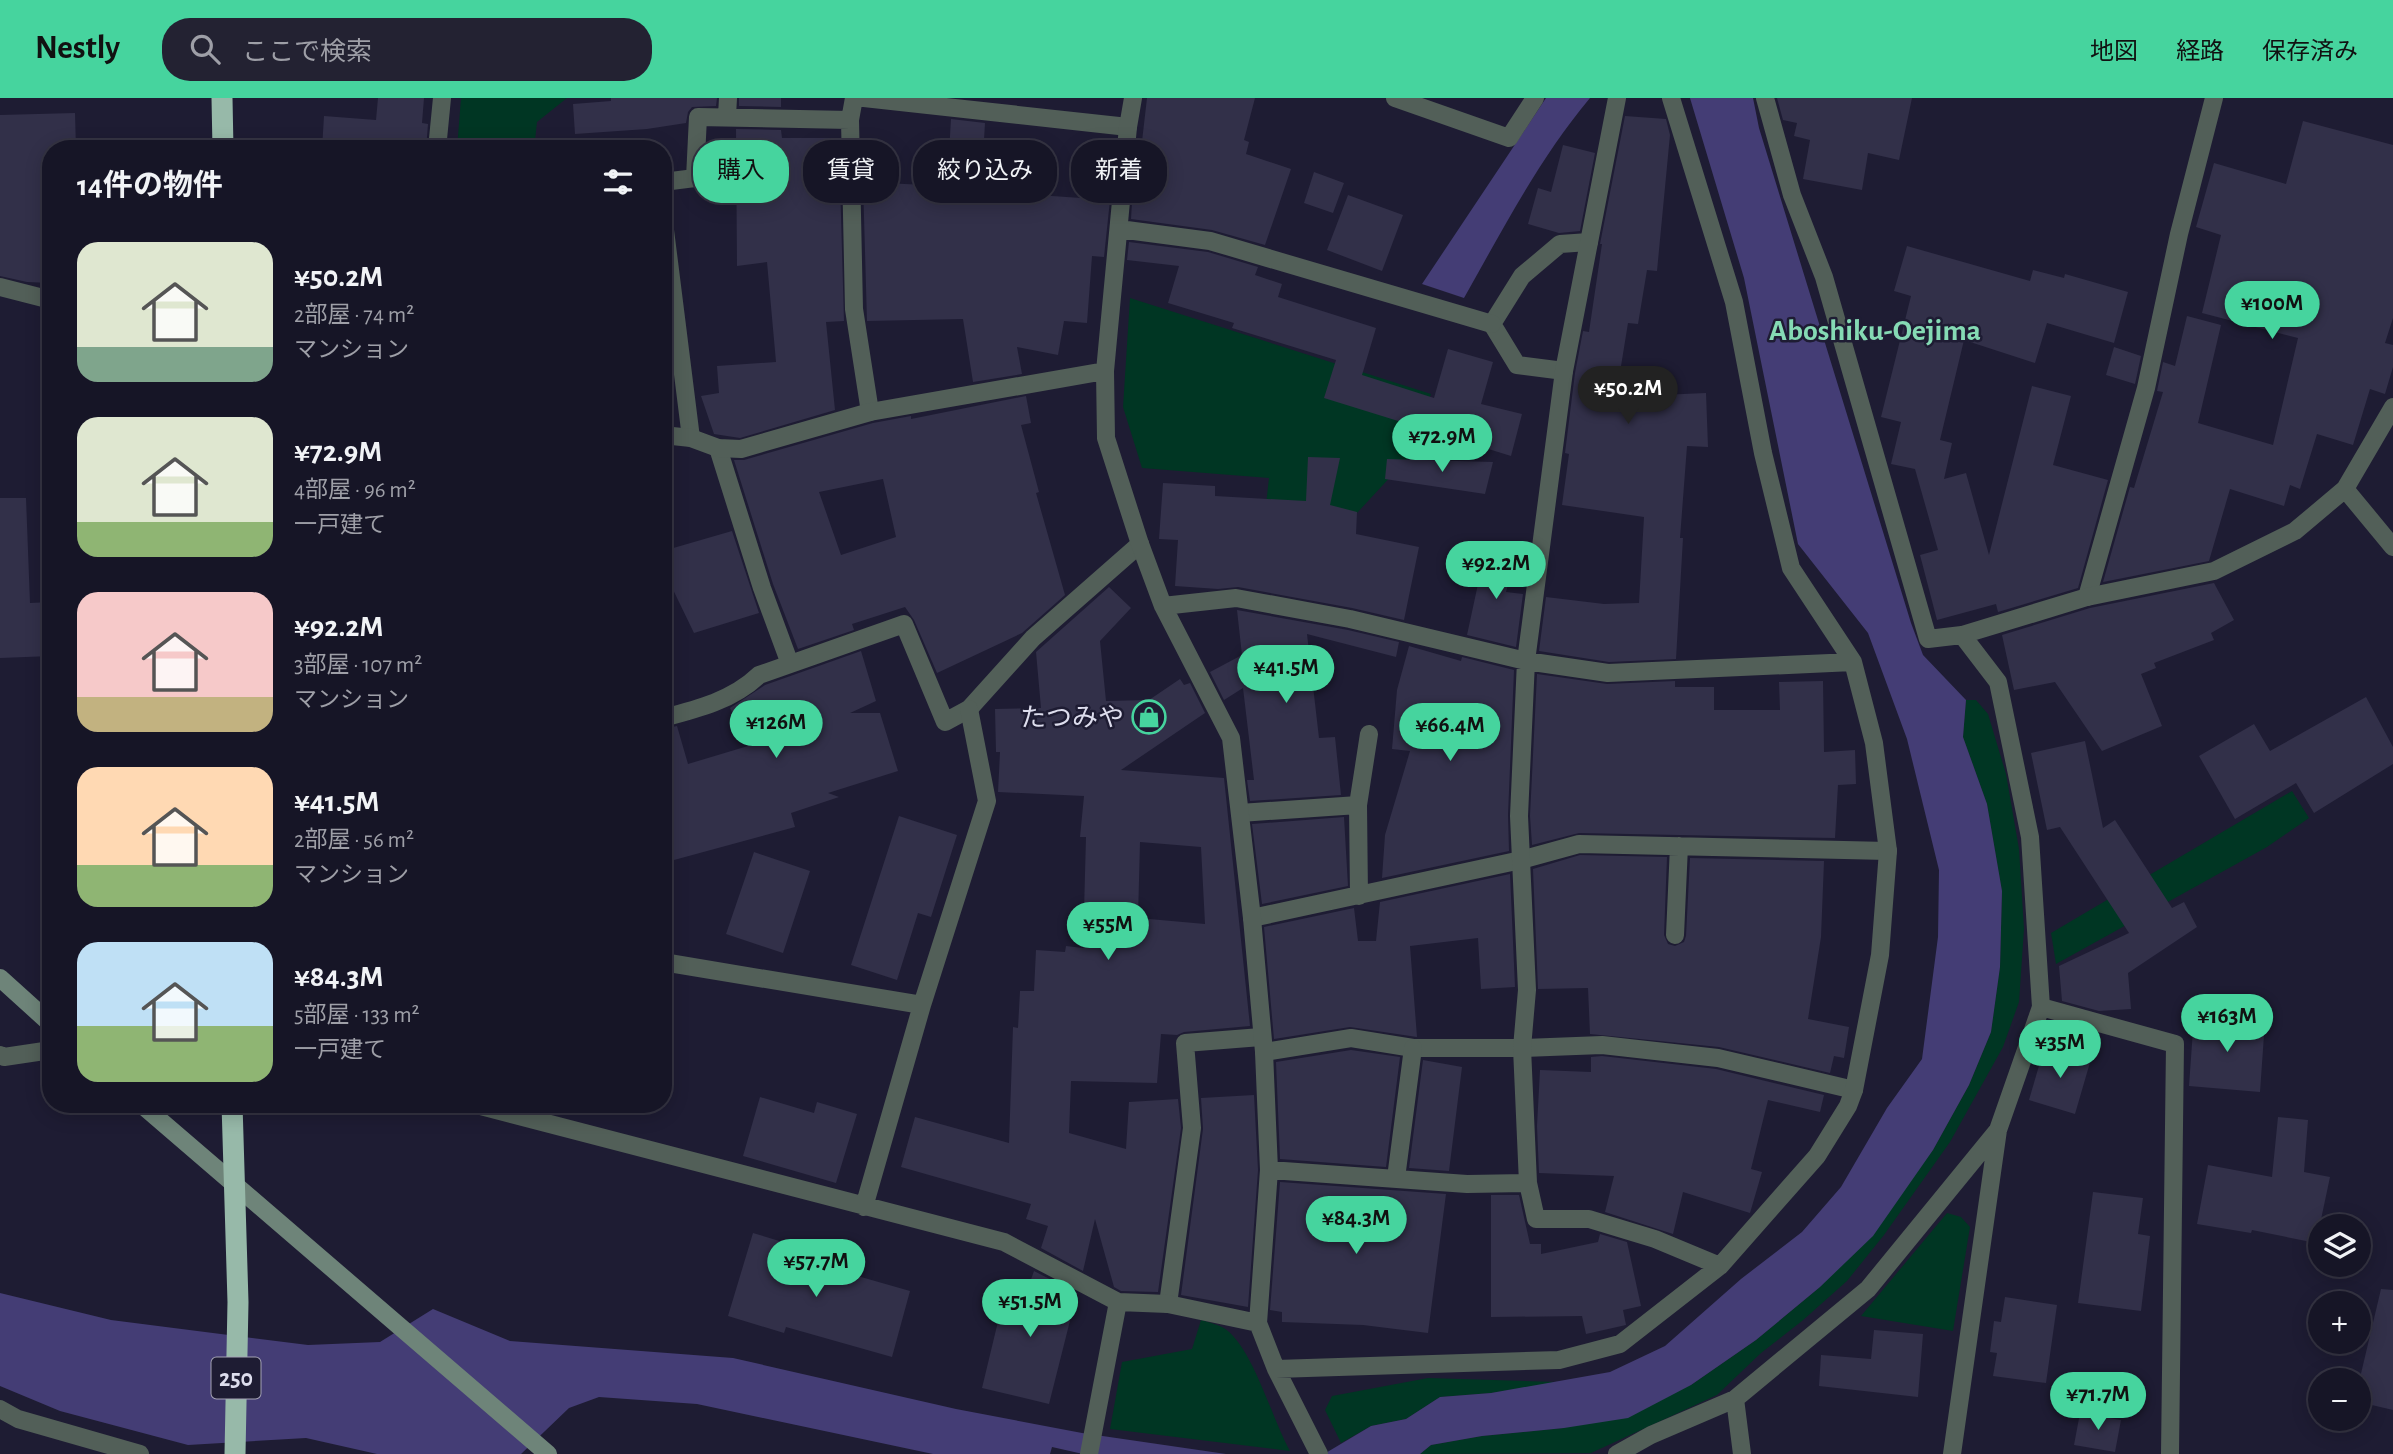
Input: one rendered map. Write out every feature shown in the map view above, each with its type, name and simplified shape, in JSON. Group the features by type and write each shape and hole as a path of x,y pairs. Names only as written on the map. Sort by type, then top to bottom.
{"highway":[{"path":"222,98 223,140"},
{"name":"250","path":"232,1113 238,1302 235,1454"}],"street":[{"path":"438,140 442,98"},
{"path":"727,116 728,98"},
{"path":"854,98 850,120 854,309 870,412"},
{"path":"864,98 1128,127"},
{"path":"1133,98 1105,371 1106,438 1163,606 1231,738 1252,918 1263,1044 1269,1170 1258,1322 1276,1369 1319,1454"},
{"path":"1395,98 1509,138 1535,98"},
{"path":"1618,98 1564,371 1525,661 1519,816 1527,990 1522,1048 1528,1184 1536,1219 1589,1219 1655,1239 1720,1266"},
{"path":"1276,1369 1559,1360 1620,1344 1720,1266 1817,1156 1848,1106 1854,1090 1881,955 1888,851 1874,743 1853,662 1791,568 1763,453 1734,302 1671,98"},
{"path":"1765,98 1791,195 1824,277 1928,639 1962,635 2087,597 2214,571 2295,531 2345,489 2393,407"},
{"path":"2087,597 2146,388 2179,234 2214,98"},
{"path":"672,181 695,178 698,117 850,120"},
{"path":"1119,229 1210,241 1492,324 1517,365 1564,371"},
{"path":"1492,324 1522,276 1560,244 1589,242"},
{"path":"672,286 691,438"},
{"path":"0,287 42,298"},
{"path":"672,436 691,438 718,448 741,449 870,412 1105,371"},
{"path":"718,448 762,588 790,664"},
{"path":"2345,489 2393,547"},
{"path":"672,716 705,708 747,687 759,675 904,624 945,722 969,709 1033,638 1140,544"},
{"path":"1163,606 1236,598 1350,619 1525,661 1608,673 1853,662"},
{"path":"1952,1454 1998,1130 2041,1007 2030,836 1998,682 1962,635"},
{"path":"864,1207 922,1005 987,802 969,709"},
{"path":"1359,896 1358,805 1369,734"},
{"path":"1240,813 1358,805"},
{"path":"1252,918 1521,860 1579,844 1888,851"},
{"path":"1675,935 1679,846"},
{"path":"672,963 922,1005"},
{"path":"0,978 42,1016"},
{"path":"2041,1007 2175,1044 2170,1454"},
{"path":"1168,1304 1192,1128 1185,1043 1263,1044 1351,1038 1413,1048 1602,1045 1718,1058 1854,1090"},
{"path":"1396,1178 1413,1048"},
{"path":"0,1055 4,1057 42,1051"},
{"path":"151,1113 544,1450"},
{"path":"507,1113 1004,1242 1118,1302 1168,1304 1258,1322"},
{"path":"1617,1454 1651,1435 1735,1399 1867,1289 1998,1130"},
{"path":"1269,1170 1467,1184 1528,1184"},
{"path":"1089,1454 1118,1302"},
{"path":"1735,1399 1742,1454"},
{"path":"0,1409 18,1419 141,1454"}],"green space":[{"path":"461,98 567,98 537,122 535,140 458,140"},
{"path":"1130,298 1431,394 1407,459 1357,513 1292,518 1263,531 1269,478 1142,468 1123,407"},
{"path":"1966,700 1976,700 1988,714 2006,774 2019,849 2024,929 2019,1002 2003,1047 1950,1142 1884,1235 1847,1281 1761,1353 1717,1395 1591,1453 1420,1454 1431,1445 1482,1436 1564,1428 1691,1385 1756,1340 1820,1287 1933,1150 1969,1085 1991,1032 2000,967 2002,891 1987,804 1963,737"},
{"path":"2292,791 2309,818 2267,847 2056,964 2051,933"},
{"path":"1947,1213 1961,1217 1970,1227 1953,1331 1861,1316"},
{"path":"1201,1320 1222,1327 1243,1349 1290,1451 1110,1429 1122,1362 1192,1349"},
{"path":"1428,1378 1557,1382 1491,1393 1440,1397 1406,1419 1371,1426 1341,1443 1325,1410 1332,1396"}],"shaded area":[{"path":"1546,98 1590,98 1538,170 1464,298 1422,284"},
{"path":"1690,98 1753,98 1759,128 1911,623 1923,655 1966,700 1963,737 1987,804 2002,891 2000,967 1991,1032 1969,1085 1933,1150 1873,1236 1820,1287 1756,1340 1691,1385 1628,1418 1482,1436 1431,1445 1420,1454 1324,1454 1371,1426 1406,1419 1440,1397 1491,1393 1610,1372 1665,1346 1741,1279 1802,1232 1841,1187 1887,1108 1922,1059 1938,937 1939,870 1907,739 1868,633 1798,544 1744,278"},
{"path":"0,1293 111,1320 308,1345 380,1342 433,1309 510,1341 733,1358 956,1409 1082,1433 1226,1454 1083,1454 1052,1447 1050,1454 933,1454 697,1404 599,1397 569,1408 521,1454 377,1454 306,1438 188,1445 60,1411 0,1386"}],"building":[{"path":"378,98 424,98 422,123 428,124 427,140 323,140 324,116 376,120"},
{"path":"611,98 717,98 716,106 692,107 686,123 647,129 575,134 573,104 611,101"},
{"path":"739,98 781,98 781,107 739,106"},
{"path":"1147,98 1255,98 1244,140 1249,142 1246,154 1291,169 1265,245 1212,230 1131,219 1132,203 1167,203 1167,140 1142,140"},
{"path":"1777,98 1912,98 1899,160 1868,153 1862,190 1803,179 1810,140 1794,136 1797,123 1783,120"},
{"path":"75,113 76,140 42,140 42,283 0,276 0,115"},
{"path":"1625,116 1666,119 1670,135 1657,271 1647,270 1638,324 1628,323 1616,397 1706,393 1708,447 1687,446 1680,538 1683,538 1676,659 1609,662 1539,651 1546,597 1604,604 1639,603 1644,517 1562,505 1569,454 1565,453 1575,373 1583,331 1589,332 1600,244"},
{"path":"951,119 985,123 984,140 950,140"},
{"path":"2303,121 2393,145 2393,318 2385,343 2393,345 2393,367 2385,394 2370,389 2353,445 2317,434 2300,489 2290,485 2284,506 2230,489 2209,561 2103,582 2130,487 2134,488 2163,392 2157,391 2163,362 2175,366 2187,316 2221,325 2198,423 2273,445 2298,338 2202,313 2221,235 2196,227 2214,163 2286,184"},
{"path":"736,129 781,130 782,138 834,138 803,140 803,203 841,203 844,321 826,322 835,410 740,438 714,434 701,396 719,393 717,366 776,362 767,262 737,266 737,203 789,203 789,140 736,140"},
{"path":"1563,145 1595,153 1580,231 1559,233 1528,224 1538,188 1551,192"},
{"path":"1314,172 1344,183 1333,213 1304,203"},
{"path":"899,184 913,184 913,203 1057,203 1057,196 1071,197 1071,203 1110,203 1104,257 1092,256 1087,323 1064,321 1058,355 1017,347 1022,374 973,382 963,319 867,321 864,203 899,203"},
{"path":"1348,195 1403,215 1382,271 1327,250"},
{"path":"1129,242 1208,252 1258,267 1255,275 1282,284 1278,297 1376,328 1362,375 1434,398 1448,349 1493,362 1481,404 1522,414 1511,456 1324,398 1336,360 1232,328 1234,323 1168,303 1179,266 1127,260"},
{"path":"1907,246 2030,281 2033,270 2064,278 2065,274 2128,292 2114,343 2047,323 2035,363 1964,340 1940,440 1952,443 1944,479 1966,473 1989,555 2032,386 2071,396 2053,465 2108,480 2078,588 1998,612 1996,604 1937,620 1920,555 1938,550 1915,469 1891,464 1901,422 1881,417 1911,296 1894,291"},
{"path":"2114,347 2141,356 2135,384 2106,375"},
{"path":"1026,396 1031,423 1021,425 1039,492 1036,493 1065,595 1022,633 937,673 914,620 905,607 852,624 854,630 798,649 773,584 734,460 744,460 873,423 911,416 911,419","holes":["883,479 896,537 841,555 819,492"]},
{"path":"1308,457 1340,458 1330,505 1357,512 1356,534 1419,547 1404,620 1238,587 1218,589 1175,586 1178,540 1159,539 1163,483 1215,486 1215,496 1306,501"},
{"path":"1387,459 1493,462 1485,494 1385,479"},
{"path":"0,498 26,498 30,603 42,602 42,656 0,658"},
{"path":"732,531 759,613 694,633 672,588 672,548"},
{"path":"1486,547 1516,555 1506,592 1523,594 1516,647 1467,635"},
{"path":"2214,583 2234,620 2211,633 2214,640 2154,663 2156,668 2141,674 2162,726 2102,751 2055,682 2014,690 2002,635 2090,608"},
{"path":"1109,587 1131,608 1100,641 1106,701 1149,700 1180,679 1184,685 1190,683 1205,713 1121,770 1224,778 1250,1026 1184,1032 1177,1035 1161,1034 1157,1083 1071,1081 1069,1133 1126,1149 1129,1102 1178,1099 1181,1128 1158,1292 1121,1291 1114,1287 1095,1219 1083,1271 1041,1248 1048,1226 1026,1219 1031,1204 901,1167 915,1117 1009,1143 1013,1027 1018,1028 1020,991 1034,991 1036,950 1065,952 1066,946 1083,948 1086,837 1080,837 1084,796 998,792 1000,752 996,752 995,709 1041,708 1036,652","holes":["1140,842 1201,847 1205,924 1138,918"]},
{"path":"1237,610 1399,642 1396,657 1307,634 1319,738 1335,737 1341,795 1250,801 1247,780 1254,780 1243,688 1224,700 1210,672 1242,655"},
{"path":"1409,646 1461,661 1462,657 1514,670 1509,851 1382,878 1385,835 1410,751 1392,749 1397,690"},
{"path":"861,651 876,701 850,713 880,713 898,771 828,793 839,797 791,813 795,827 672,861 672,727 677,726 688,764 748,746 730,708 765,685"},
{"path":"1537,674 1607,684 1675,681 1675,687 1714,687 1714,710 1780,710 1779,682 1823,681 1824,752 1855,750 1856,784 1838,785 1835,838 1579,833 1532,845 1530,816"},
{"path":"2366,697 2393,747 2393,764 2314,813 2296,783 2235,819 2199,756 2254,724 2270,751"},
{"path":"2085,741 2103,828 2115,820 2172,908 2184,902 2197,927 2128,973 2131,1009 2099,1011 2062,1001 2059,966 2129,933 2060,827 2047,830 2031,753"},
{"path":"899,816 957,835 931,917 918,913 897,980 851,965"},
{"path":"1344,817 1348,886 1262,904 1252,824"},
{"path":"754,852 810,871 783,953 726,934"},
{"path":"1580,855 1667,857 1664,935 1668,944 1675,946 1684,942 1686,936 1690,858 1824,861 1821,937 1808,1019 1849,1027 1844,1058 1834,1056 1830,1073 1719,1047 1590,1034 1588,988 1538,989 1533,869"},
{"path":"1510,874 1515,987 1481,989 1478,938 1410,946 1417,1037 1350,1027 1274,1039 1264,927 1354,908 1358,941 1376,941 1380,902"},
{"path":"2194,1016 2265,1021 2260,1092 2189,1086"},
{"path":"2045,1045 2091,1059 2075,1114 2029,1100"},
{"path":"1351,1050 1400,1057 1386,1167 1280,1159 1276,1062"},
{"path":"1591,1057 1716,1069 1824,1095 1820,1112 1768,1100 1751,1169 1762,1172 1750,1213 1683,1192 1673,1234 1605,1212 1614,1176 1539,1173 1537,1126 1540,1070 1591,1072"},
{"path":"1423,1060 1462,1067 1449,1171 1409,1168"},
{"path":"1254,1095 1258,1170 1248,1307 1181,1295 1203,1129 1201,1098"},
{"path":"760,1097 814,1113 817,1102 857,1114 836,1183 743,1156"},
{"path":"2278,1117 2308,1120 2304,1172 2330,1177 2322,1214 2308,1214 2308,1241 2252,1230 2251,1233 2197,1224 2208,1165 2272,1177"},
{"path":"1280,1182 1446,1194 1428,1333 1363,1325 1282,1322 1282,1312 1270,1310"},
{"path":"2093,1192 2143,1198 2138,1234 2150,1236 2141,1311 2078,1303"},
{"path":"1491,1195 1519,1195 1530,1244 1541,1244 1541,1254 1598,1242 1600,1234 1627,1242 1641,1306 1623,1310 1626,1325 1586,1334 1582,1316 1491,1317"},
{"path":"753,1233 809,1250 805,1261 910,1291 892,1357 786,1327 784,1333 728,1316"},
{"path":"1034,1271 1077,1293 1049,1404 982,1388 1008,1280 1029,1285"},
{"path":"2381,1289 2393,1290 2393,1410 2371,1405 2371,1368 2362,1368 2366,1354 2371,1354 2371,1331"},
{"path":"2005,1297 2057,1305 2046,1383 1993,1376 1997,1353 1990,1352 1994,1321 2001,1322"},
{"path":"1874,1330 1923,1334 1918,1397 1819,1386 1821,1355 1871,1359"},
{"path":"2080,1413 2121,1420 2115,1452 2074,1445"}],"place":[{"name":"たつみや","path":"1149,717"}],"district":[{"name":"Aboshiku-Oejima","path":"1875,330"}]}
